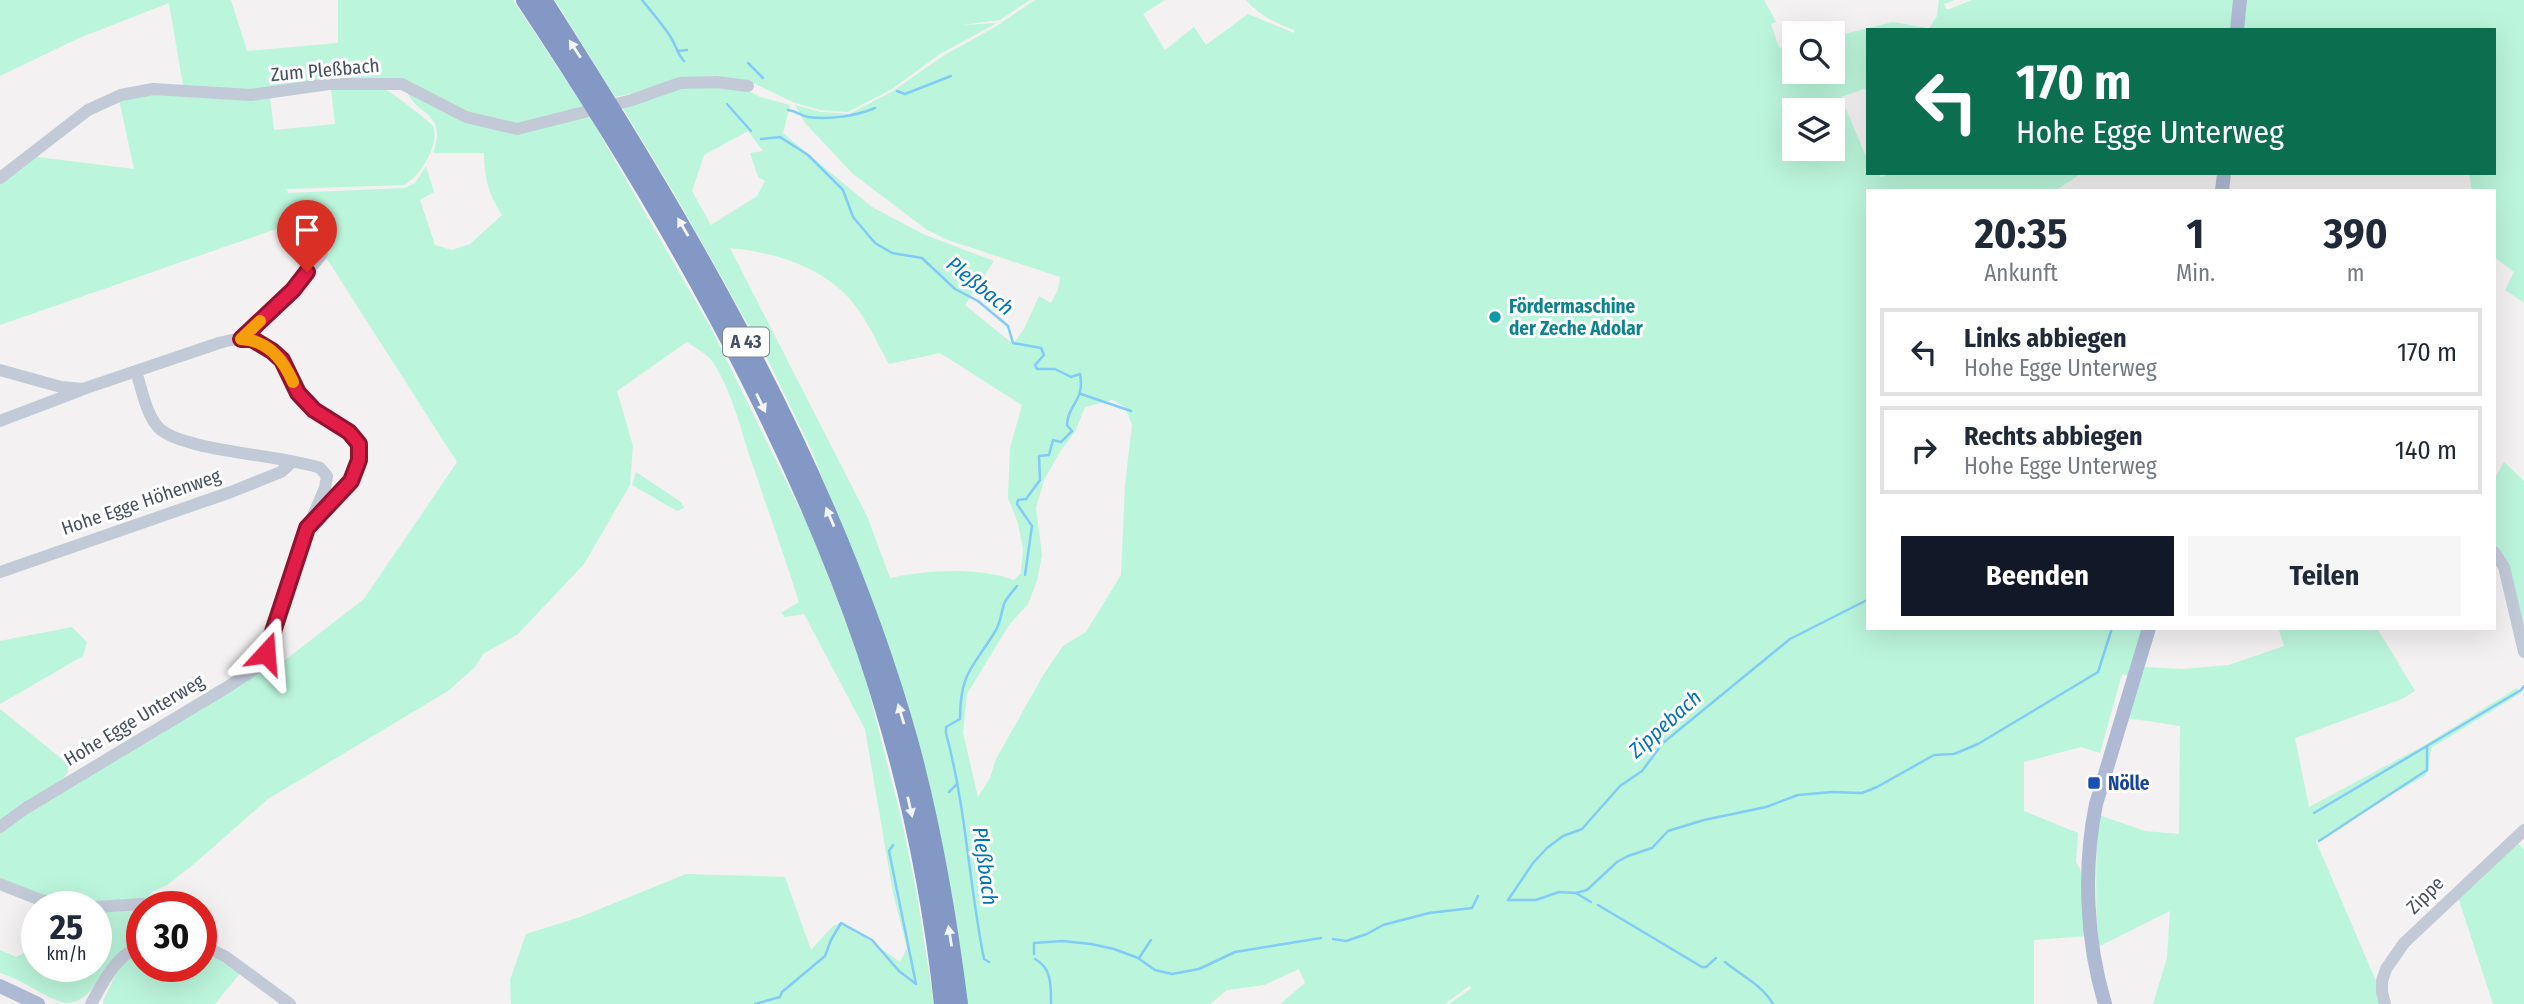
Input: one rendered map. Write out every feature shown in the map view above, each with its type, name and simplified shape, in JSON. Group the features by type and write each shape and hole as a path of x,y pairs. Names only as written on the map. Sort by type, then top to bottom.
{"highway":[{"path":"520,0 553,42"},
{"name":"A 43","path":"525,0 635,174 698,283 772,424 825,544 865,650 901,771 925,881 943,1004"},
{"name":"A 43","path":"543,0 637,148 730,312 787,422 840,540 879,645 910,746 937,865 959,1004"}],"main road":[{"path":"2237,28 2240,0"},
{"path":"2105,1004 2092,945 2092,831 2096,804 2148,630"},
{"path":"6,989 38,1004"}],"street":[{"name":"Zum Pleßbach","path":"0,178 88,110 121,95 153,89 251,95 329,85 402,84 466,117 517,130 632,100 680,83 716,82 748,86"},
{"path":"0,421 83,389 219,343 241,339 293,290 322,254"},
{"name":"Hohe Egge Unterweg","path":"0,827 26,808 229,686 260,663 272,639 307,528 351,481 359,460 359,444 349,432 321,415 298,393 282,360 272,351 252,339 241,339"},
{"path":"0,370 61,387 83,389"},
{"path":"136,372 152,419 167,435 212,447 320,468 327,477 325,488 307,528"},
{"name":"Hohe Egge Höhenweg","path":"0,572 231,492 281,471 292,462"},
{"path":"2496,555 2504,567 2524,652"},
{"name":"Zippe","path":"2385,1004 2382,981 2386,969 2404,943 2524,830"},
{"path":"0,884 21,893"},
{"path":"217,952 290,1004"},
{"path":"91,1004 114,966 126,955"},
{"path":"6,989 24,1004"}],"green space":[{"path":"0,0 231,0 247,51 338,43 338,0 513,0 584,107 517,128 466,115 402,82 252,91 183,85 169,3 79,38 0,76"},
{"path":"555,0 1030,0 1000,20 962,25 997,23 940,54 892,89 848,112 820,110 795,103 751,82 615,97"},
{"path":"1035,0 1165,0 1143,14 1165,50 1194,27 1206,45 1248,14 1294,33 1294,30 1262,14 1246,0 1764,0 1776,22 1771,24 1779,48 1782,47 1782,84 1845,84 1845,34 1866,29 1866,88 1841,98 1782,98 1782,161 1845,161 1845,107 1866,157 1866,175 2079,175 2058,189 1866,189 1866,630 2143,630 2129,676 2122,674 2100,753 2081,747 2024,762 2024,811 2078,833 2076,862 2084,883 2087,936 2034,940 2034,1004 1449,1004 1472,988 1469,986 1445,1004 1280,1004 1305,983 1299,969 1264,985 1227,990 1210,1004 967,1004 936,814 895,665 812,451 767,358 621,105 683,86 747,90 760,97 790,105 783,133 872,207 923,234 994,261 965,305 1013,344 1024,329 1039,296 1051,303 1058,290 1060,277 948,240 927,230 853,174 805,123 795,105 821,112 849,114 893,91 943,56 995,27","holes":["748,131 763,151 750,153 758,177 765,181 757,196 711,225 692,191 704,155","730,248 798,264 829,280 854,304 889,364 940,353 1022,405 1010,448 1008,498 1018,523 1023,549 1021,573 1014,580 984,573 952,571 890,578 867,516","1112,400 1125,407 1132,425 1125,485 1121,575 1086,632 1063,646 1044,674 996,759 990,778 978,797 963,733 967,694 1009,625 1028,604 1037,581 1042,555 1036,508 1044,480 1075,432 1085,407"]},
{"path":"1939,0 1955,0 1944,4 1947,10 1972,0 2234,0 2231,28 1929,28 1937,16"},
{"path":"2245,0 2524,0 2524,303 2505,290 2514,272 2496,258 2496,189 2472,189 2469,175 2496,175 2496,28 2243,28"},
{"path":"1893,22 1927,28 1869,28"},
{"path":"331,88 375,88 386,90 433,126 434,141 422,168 404,185 286,189 288,193 405,188 415,183 426,166 434,192 420,200 435,245 452,250 470,244 502,215 488,186 484,153 433,153 437,139 434,122 405,88 517,131 589,115 711,328 813,536 863,669 901,817 917,895 934,1004 511,1004 510,980 526,934 580,917 686,874 785,877 811,950 833,926 843,922 900,962 907,948 893,893 865,729 804,614 785,617 781,613 799,602 736,411 713,362 687,342 617,391 633,446 630,485 584,564 518,634 483,654 475,667 448,691 268,799 195,863 167,885 154,891 126,891 126,901 112,902 112,891 29,891 0,881 0,831 265,661 280,664 364,599 457,462 302,220 0,325 0,179 30,156 134,169 119,99 138,94 270,97 274,130 335,124"},
{"path":"2504,462 2524,481 2524,644 2496,546 2496,476"},
{"path":"636,472 681,502 684,508 677,511 632,485"},
{"path":"72,627 87,642 83,656 0,704 0,641"},
{"path":"2279,630 2378,630 2415,691 2402,699 2295,738 2309,807 2425,745 2517,688 2521,693 2431,748 2425,776 2316,841 2379,988 2382,1004 2153,1004 2167,958 2170,911 2098,947 2097,914 2099,815 2145,831 2179,834 2180,726 2127,718 2143,667 2183,669 2229,665 2284,646"},
{"path":"0,709 68,764 68,772 63,779 0,823"},
{"path":"2515,840 2524,850 2524,1004 2493,1004 2457,894"},
{"path":"126,907 126,951 112,962 112,908"},
{"path":"0,950 16,957 21,955 21,982 97,982 80,999 65,1003 57,1001 0,973"},
{"path":"217,959 240,973 215,1004 104,1004 120,966 126,961 126,982 217,982"}],"waterway":[{"name":"Pleßbach","path":"642,0 672,39 684,61"},
{"path":"677,51 687,50"},
{"path":"748,63 763,78"},
{"path":"897,91 905,94 951,76"},
{"name":"Pleßbach","path":"727,104 751,131"},
{"path":"788,110 808,117 833,118 875,108"},
{"name":"Pleßbach","path":"761,139 780,137 808,155 843,190 853,217 875,243 892,253 922,258 955,289 978,301 1008,326 1013,343 1041,348 1044,355 1035,365 1037,369 1055,369 1071,377 1080,374 1080,391 1067,425 1072,431 1061,442 1053,440 1049,455 1039,456 1040,480 1026,499 1018,500 1017,504 1032,526 1025,575"},
{"path":"1081,394 1131,411"},
{"name":"Pleßbach","path":"989,962 984,959 946,727 960,719 963,690 970,670 996,630 1005,601 1017,586"},
{"name":"Zippebach","path":"1508,900 1533,863 1547,848 1563,836 1582,829 1620,786 1642,771 1663,743 1790,639 1866,601"},
{"path":"1508,900 1536,900 1559,892 1576,893 1587,890 1617,862 1652,848 1668,831 1704,820 1766,807 1798,795 1862,793 1934,755 1954,754 1978,744 2098,672 2111,630"},
{"path":"2319,841 2427,770 2427,746 2524,686"},
{"path":"2314,813 2427,746"},
{"path":"949,792 957,784"},
{"path":"755,1004 780,997 782,992 825,956 841,923 872,940 899,971 916,984 889,851 893,845"},
{"path":"1576,893 1591,902"},
{"name":"Zippebach","path":"1333,939 1346,941 1383,925 1429,913 1472,908 1478,896"},
{"path":"1598,905 1702,967 1706,967 1716,958"},
{"name":"Zippebach","path":"1034,954 1034,943 1062,941 1091,944 1114,949 1138,958 1155,970 1172,974 1199,969 1235,952 1321,938"},
{"path":"1139,958 1151,940"},
{"name":"Pleßbach","path":"1035,959 1048,972 1051,1004"},
{"path":"1725,962 1757,986 1773,1004"}],"slow traffic":[{"path":"260,321 241,339 252,339 272,351 282,360 293,382"}],"place":[{"name":"Fördermaschine der Zeche Adolar","path":"1495,317"},
{"name":"Nölle","path":"2094,783"}],"route":[{"path":"266,653 307,528 351,481 359,460 359,444 349,432 314,410 298,393 282,360 261,343 252,339 241,339 293,290 307,272"}]}
